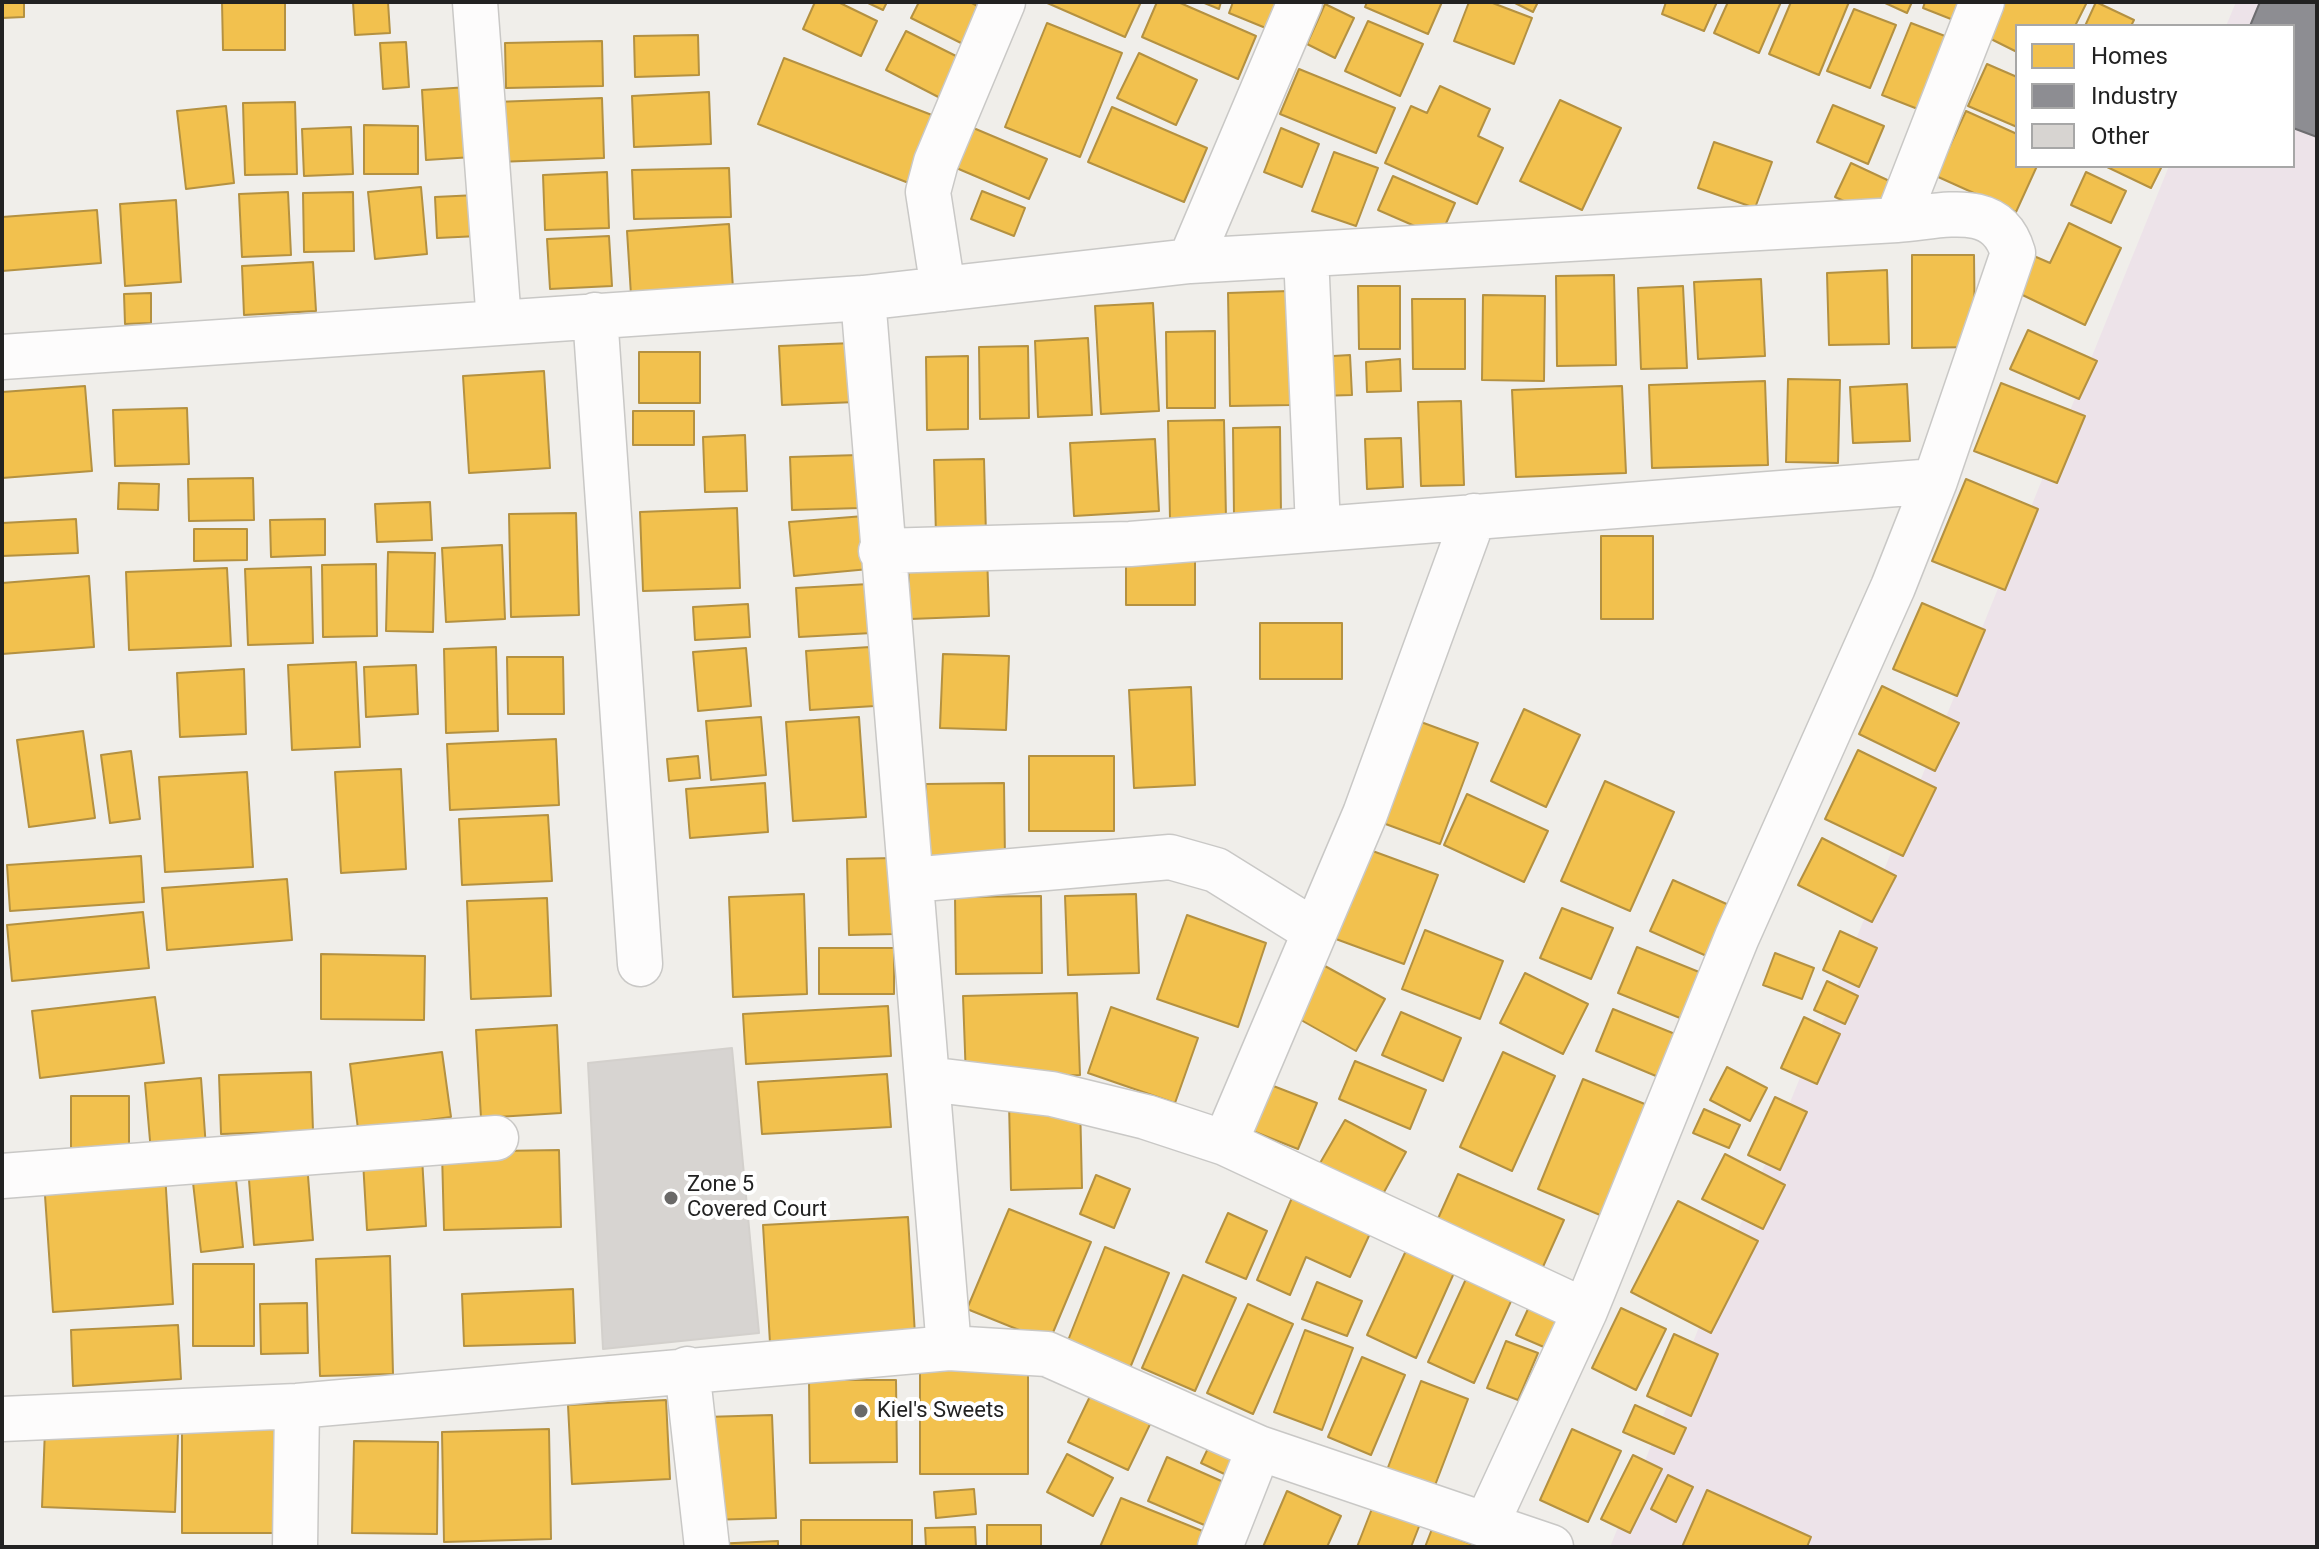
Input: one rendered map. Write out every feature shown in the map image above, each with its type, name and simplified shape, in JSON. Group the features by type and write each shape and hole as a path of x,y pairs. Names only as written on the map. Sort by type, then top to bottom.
{"street":[{"path":"475,2 499,322"},
{"path":"943,289 928,192 936,162 1003,2"},
{"path":"1190,261 1300,2"},
{"path":"1897,220 1982,2"},
{"path":"2,357 863,298 1190,261 1972,214 1990,219 2007,233 2013,253 1935,481 1893,587 1737,937 1585,1311 1487,1523"},
{"path":"1306,255 1318,527"},
{"path":"863,298 881,551 949,1348"},
{"path":"595,315 640,964"},
{"path":"881,551 1130,544 1935,481"},
{"path":"1225,1143 1365,814 1474,516"},
{"path":"911,880 1170,857 1216,870 1314,931"},
{"path":"927,1079 1052,1094 1146,1117 1225,1143 1585,1311"},
{"path":"2,1176 496,1138"},
{"path":"2,1419 297,1406 949,1348 1047,1354 1259,1448 1551,1547"},
{"path":"687,1369 707,1547"},
{"path":"295,1547 297,1406"},
{"path":"1220,1547 1259,1448"}],"shaded area":[{"path":"2236,2 2317,2 2317,1547 1610,1547 2168,168 2295,168 2295,24 2227,24"}],"building: Homes":[{"path":"2,2 24,2 24,17 2,18"},
{"path":"222,2 285,2 285,50 223,50"},
{"path":"353,2 388,2 390,33 355,35"},
{"path":"815,2 838,2 877,21 861,56 803,29"},
{"path":"866,2 887,2 883,10"},
{"path":"919,2 970,2 985,10 967,46 911,18"},
{"path":"1045,2 1141,2 1125,37"},
{"path":"1157,2 1178,2 1256,36 1238,79 1142,37"},
{"path":"1202,2 1221,2 1219,9"},
{"path":"1233,2 1286,2 1273,31 1229,13"},
{"path":"1367,2 1442,2 1428,34 1365,7"},
{"path":"1469,2 1490,2 1532,18 1514,64 1454,41"},
{"path":"1513,2 1538,2 1533,12"},
{"path":"1666,2 1717,2 1704,31 1662,14"},
{"path":"1728,2 1781,2 1759,53 1714,33"},
{"path":"1791,2 1849,2 1819,75 1769,54"},
{"path":"1883,2 1912,2 1907,13"},
{"path":"1925,2 1970,2 1961,23 1923,8"},
{"path":"2004,2 2087,2 2076,24 2015,24 2015,51 1987,37"},
{"path":"2096,2 2134,20 2132,24 2086,24"},
{"path":"1325,4 1354,18 1335,58 1307,44"},
{"path":"1854,9 1896,25 1870,88 1827,71"},
{"path":"1368,21 1423,44 1400,96 1345,71"},
{"path":"1047,23 1122,53 1080,157 1005,127"},
{"path":"1911,23 1958,41 1928,113 1882,95"},
{"path":"906,31 968,62 948,102 886,70"},
{"path":"698,35 699,75 635,77 634,36"},
{"path":"602,41 603,86 506,88 505,43"},
{"path":"406,42 409,87 383,89 380,43"},
{"path":"1139,53 1197,80 1176,125 1117,98"},
{"path":"784,58 950,122 924,189 758,124"},
{"path":"1987,64 2015,76 2015,126 1968,106"},
{"path":"1299,69 1395,108 1376,153 1280,114"},
{"path":"1440,86 1490,109 1478,136 1503,148 1477,204 1385,163 1411,106 1427,113"},
{"path":"469,87 473,157 426,160 422,90"},
{"path":"709,92 711,144 634,147 632,96"},
{"path":"602,98 604,158 497,162 495,102"},
{"path":"1560,100 1621,128 1582,210 1520,181"},
{"path":"295,102 297,174 245,175 243,103"},
{"path":"1833,105 1884,126 1868,164 1817,142"},
{"path":"226,106 234,183 186,189 177,111"},
{"path":"1112,107 1207,148 1184,202 1088,162"},
{"path":"1966,111 2015,133 2015,168 2036,168 2016,212 1936,176"},
{"path":"364,125 418,126 418,174 364,174"},
{"path":"351,127 353,174 304,176 302,129"},
{"path":"971,127 1047,159 1029,199 954,167"},
{"path":"1281,128 1319,144 1302,187 1264,172"},
{"path":"1714,142 1772,162 1755,208 1698,188"},
{"path":"1334,152 1378,168 1356,226 1312,211"},
{"path":"1851,163 1898,185 1882,218 1835,197"},
{"path":"729,168 731,217 634,219 632,170"},
{"path":"2109,168 2161,168 2151,188"},
{"path":"607,172 609,228 545,230 543,175"},
{"path":"2086,172 2126,191 2111,223 2071,205"},
{"path":"1393,176 1455,203 1440,237 1378,210"},
{"path":"421,187 427,254 375,259 368,192"},
{"path":"982,191 1025,208 1014,236 971,219"},
{"path":"288,192 291,255 242,257 239,194"},
{"path":"353,192 354,251 304,252 303,193"},
{"path":"477,195 479,236 437,238 435,197"},
{"path":"176,200 181,282 125,286 120,204"},
{"path":"97,210 101,263 2,271 2,217"},
{"path":"2069,223 2121,248 2085,325 2010,289 2027,253 2050,263"},
{"path":"729,224 733,289 631,295 627,231"},
{"path":"609,236 612,286 550,289 547,239"},
{"path":"1912,255 1974,255 1975,347 1912,348"},
{"path":"313,262 316,311 244,315 242,266"},
{"path":"1887,270 1889,344 1829,345 1827,273"},
{"path":"1614,275 1616,365 1557,366 1556,276"},
{"path":"1761,279 1765,356 1698,359 1694,282"},
{"path":"1358,286 1400,286 1400,349 1359,349"},
{"path":"1683,286 1687,368 1641,369 1638,288"},
{"path":"1289,291 1292,405 1230,406 1228,293"},
{"path":"151,293 151,323 125,324 124,294"},
{"path":"1483,295 1545,296 1544,381 1482,380"},
{"path":"1412,299 1465,299 1465,369 1413,369"},
{"path":"1153,303 1159,411 1101,414 1095,306"},
{"path":"2028,330 2097,361 2079,399 2010,369"},
{"path":"1215,331 1215,408 1167,408 1166,332"},
{"path":"1088,338 1092,415 1038,417 1035,341"},
{"path":"853,343 856,402 782,405 779,346"},
{"path":"1028,346 1029,418 980,419 979,347"},
{"path":"639,352 700,352 700,403 639,403"},
{"path":"1350,355 1352,395 1318,396 1316,357"},
{"path":"968,356 968,429 927,430 926,357"},
{"path":"1400,359 1401,391 1367,392 1366,362"},
{"path":"544,371 550,468 469,473 463,376"},
{"path":"1788,379 1840,380 1838,463 1786,462"},
{"path":"1765,381 1768,465 1652,468 1649,385"},
{"path":"2001,383 2085,416 2057,483 1974,451"},
{"path":"1907,384 1910,441 1853,443 1850,387"},
{"path":"85,386 92,471 2,478 2,392"},
{"path":"1622,386 1626,473 1516,477 1512,390"},
{"path":"1461,401 1464,485 1421,486 1418,402"},
{"path":"187,408 189,464 115,466 113,410"},
{"path":"633,411 694,411 694,445 633,445"},
{"path":"1224,420 1226,518 1170,519 1168,421"},
{"path":"1280,427 1281,515 1234,516 1233,428"},
{"path":"745,435 747,491 705,492 703,437"},
{"path":"1401,438 1403,487 1367,489 1365,439"},
{"path":"1155,439 1159,511 1074,516 1070,443"},
{"path":"859,455 861,508 792,510 790,457"},
{"path":"984,459 986,535 936,536 934,460"},
{"path":"253,478 254,520 189,521 188,479"},
{"path":"1966,479 2038,509 2005,590 1932,561"},
{"path":"119,483 159,484 158,510 118,509"},
{"path":"430,502 432,540 377,542 375,504"},
{"path":"737,508 740,588 643,591 640,512"},
{"path":"576,513 579,615 511,617 509,514"},
{"path":"864,516 869,569 794,576 789,522"},
{"path":"76,519 78,553 2,556 2,523"},
{"path":"325,519 325,555 271,557 270,520"},
{"path":"194,529 247,529 247,560 194,561"},
{"path":"1601,536 1653,536 1653,619 1601,619"},
{"path":"502,545 505,619 446,622 442,548"},
{"path":"388,552 435,553 433,632 386,631"},
{"path":"987,553 989,616 910,619 908,556"},
{"path":"1126,554 1195,554 1195,605 1126,605"},
{"path":"376,564 377,636 323,637 322,565"},
{"path":"311,567 313,643 248,645 245,569"},
{"path":"227,568 231,646 129,650 126,572"},
{"path":"89,576 94,647 2,654 2,583"},
{"path":"869,584 872,633 799,637 796,588"},
{"path":"1922,603 1985,630 1957,696 1893,669"},
{"path":"748,604 750,637 695,640 693,607"},
{"path":"1260,623 1342,623 1342,679 1260,679"},
{"path":"496,647 498,731 446,733 444,649"},
{"path":"870,647 875,706 810,710 806,651"},
{"path":"746,648 751,706 698,711 693,652"},
{"path":"943,654 1009,656 1006,730 940,728"},
{"path":"507,657 563,657 564,714 508,714"},
{"path":"356,662 360,747 292,750 288,665"},
{"path":"416,665 418,714 366,717 364,667"},
{"path":"244,669 246,734 180,737 177,673"},
{"path":"1882,686 1959,723 1935,771 1859,734"},
{"path":"1191,687 1195,785 1134,788 1129,690"},
{"path":"1524,709 1580,735 1546,807 1491,781"},
{"path":"761,717 766,775 711,780 706,721"},
{"path":"859,717 866,817 793,821 786,722"},
{"path":"1410,718 1478,743 1440,844 1372,819"},
{"path":"83,731 95,818 29,827 17,740"},
{"path":"556,739 559,805 450,810 447,744"},
{"path":"1858,750 1936,788 1903,856 1825,819"},
{"path":"131,751 140,819 110,823 101,755"},
{"path":"698,756 700,778 669,781 667,759"},
{"path":"1029,756 1114,756 1114,831 1029,831"},
{"path":"401,769 406,869 341,873 335,772"},
{"path":"247,772 253,867 165,872 159,777"},
{"path":"1605,781 1674,812 1630,911 1561,881"},
{"path":"765,783 768,832 690,838 686,789"},
{"path":"1004,783 1005,860 927,861 926,784"},
{"path":"1467,794 1548,831 1524,882 1444,845"},
{"path":"548,815 552,881 462,885 459,819"},
{"path":"1822,838 1896,876 1872,922 1798,885"},
{"path":"1359,846 1438,875 1404,964 1325,935"},
{"path":"141,856 144,902 10,911 7,865"},
{"path":"894,858 896,934 849,935 847,859"},
{"path":"287,879 292,940 167,950 162,888"},
{"path":"1673,880 1740,910 1718,961 1650,931"},
{"path":"804,894 807,994 733,997 729,897"},
{"path":"1136,894 1139,973 1068,975 1065,896"},
{"path":"1041,896 1042,973 956,974 955,897"},
{"path":"547,898 551,996 471,999 467,901"},
{"path":"1562,908 1613,928 1591,979 1540,958"},
{"path":"143,912 149,968 12,981 7,925"},
{"path":"1187,915 1266,943 1238,1027 1157,999"},
{"path":"1425,930 1503,961 1480,1019 1402,989"},
{"path":"1840,931 1877,948 1859,987 1823,970"},
{"path":"1637,947 1709,976 1690,1022 1618,993"},
{"path":"819,948 894,948 894,994 819,994"},
{"path":"1775,953 1814,968 1802,999 1763,985"},
{"path":"321,954 425,956 424,1020 321,1019"},
{"path":"1314,960 1385,999 1356,1051 1285,1011"},
{"path":"1525,973 1588,1004 1563,1054 1500,1023"},
{"path":"1827,981 1858,996 1845,1024 1814,1010"},
{"path":"1077,993 1080,1075 966,1079 963,996"},
{"path":"155,997 164,1063 40,1078 32,1011"},
{"path":"888,1006 891,1056 746,1064 743,1014"},
{"path":"1111,1007 1198,1038 1175,1103 1088,1073"},
{"path":"1613,1009 1685,1038 1668,1081 1596,1051"},
{"path":"1401,1012 1461,1038 1443,1081 1382,1055"},
{"path":"1804,1017 1840,1034 1817,1084 1781,1068"},
{"path":"557,1025 561,1113 481,1118 476,1030"},
{"path":"442,1052 451,1117 358,1129 350,1064"},
{"path":"1503,1052 1555,1076 1512,1171 1460,1147"},
{"path":"1355,1061 1426,1090 1410,1129 1339,1099"},
{"path":"1727,1067 1767,1088 1750,1121 1710,1100"},
{"path":"311,1072 313,1131 221,1134 219,1075"},
{"path":"887,1074 891,1127 762,1134 758,1082"},
{"path":"201,1078 206,1148 151,1152 145,1083"},
{"path":"1583,1079 1657,1109 1612,1220 1538,1189"},
{"path":"1258,1080 1317,1103 1298,1149 1240,1126"},
{"path":"71,1096 129,1096 129,1157 71,1157"},
{"path":"1775,1097 1807,1112 1780,1170 1748,1155"},
{"path":"1080,1101 1082,1188 1011,1190 1009,1103"},
{"path":"1704,1109 1740,1125 1729,1148 1693,1133"},
{"path":"1345,1120 1406,1152 1378,1203 1316,1170"},
{"path":"559,1150 561,1227 444,1230 442,1152"},
{"path":"1725,1154 1785,1185 1763,1229 1702,1199"},
{"path":"422,1157 426,1226 367,1230 363,1161"},
{"path":"307,1163 313,1240 254,1245 248,1167"},
{"path":"235,1170 243,1247 201,1252 192,1174"},
{"path":"165,1173 173,1304 53,1312 44,1181"},
{"path":"1458,1174 1564,1220 1542,1269 1436,1223"},
{"path":"1096,1175 1130,1189 1114,1228 1080,1214"},
{"path":"1294,1193 1373,1227 1350,1277 1306,1257 1290,1295 1257,1280"},
{"path":"1678,1201 1758,1241 1711,1333 1631,1292"},
{"path":"1009,1209 1091,1242 1049,1342 967,1309"},
{"path":"1228,1213 1267,1231 1246,1279 1206,1262"},
{"path":"908,1217 915,1335 770,1343 763,1225"},
{"path":"1410,1242 1458,1264 1416,1358 1367,1335"},
{"path":"1105,1247 1169,1273 1130,1368 1067,1343"},
{"path":"390,1256 393,1374 320,1376 316,1259"},
{"path":"193,1264 254,1264 254,1346 193,1346"},
{"path":"1471,1268 1517,1288 1474,1383 1428,1362"},
{"path":"1183,1275 1236,1298 1195,1391 1142,1368"},
{"path":"1317,1282 1362,1301 1347,1336 1302,1319"},
{"path":"573,1289 575,1343 464,1346 462,1294"},
{"path":"1534,1296 1577,1315 1560,1354 1516,1335"},
{"path":"307,1303 308,1353 261,1354 260,1304"},
{"path":"1248,1304 1293,1324 1253,1414 1207,1393"},
{"path":"1621,1308 1666,1329 1636,1390 1592,1368"},
{"path":"178,1325 181,1379 73,1386 71,1330"},
{"path":"1305,1330 1353,1348 1322,1430 1274,1412"},
{"path":"1674,1334 1718,1354 1691,1416 1647,1396"},
{"path":"1506,1341 1538,1353 1518,1400 1487,1388"},
{"path":"1362,1357 1405,1375 1371,1455 1328,1437"},
{"path":"920,1367 1028,1367 1028,1474 920,1474"},
{"path":"809,1380 896,1380 897,1462 810,1463"},
{"path":"1421,1381 1468,1399 1434,1488 1387,1470"},
{"path":"1094,1388 1154,1416 1128,1470 1068,1442"},
{"path":"666,1400 670,1479 572,1484 568,1405"},
{"path":"1635,1405 1686,1428 1674,1454 1623,1432"},
{"path":"772,1415 776,1518 708,1520 705,1417"},
{"path":"182,1424 287,1424 287,1533 182,1533"},
{"path":"45,1429 178,1434 175,1512 42,1507"},
{"path":"549,1429 551,1539 444,1542 442,1432"},
{"path":"1572,1429 1621,1451 1588,1522 1540,1500"},
{"path":"1212,1440 1246,1454 1235,1479 1201,1463"},
{"path":"354,1441 438,1442 437,1534 352,1533"},
{"path":"1067,1454 1113,1478 1093,1516 1047,1492"},
{"path":"1633,1455 1662,1469 1630,1533 1601,1519"},
{"path":"1167,1457 1228,1484 1209,1527 1148,1501"},
{"path":"1668,1475 1693,1487 1676,1522 1651,1509"},
{"path":"974,1489 976,1514 936,1518 934,1492"},
{"path":"1707,1490 1811,1537 1807,1547 1682,1547"},
{"path":"1287,1491 1341,1516 1327,1547 1263,1547"},
{"path":"1121,1498 1205,1532 1198,1547 1100,1547"},
{"path":"1373,1506 1420,1524 1411,1547 1357,1547"},
{"path":"801,1520 912,1520 912,1547 801,1547"},
{"path":"987,1525 1041,1525 1041,1547 987,1547"},
{"path":"975,1527 976,1547 926,1547 925,1528"},
{"path":"1432,1529 1479,1547 1425,1547"},
{"path":"778,1541 778,1547 713,1547 713,1544"}],"building: Industry":[{"path":"2260,2 2317,2 2317,137 2295,129 2295,24 2251,24"}],"building: Other":[{"name":"Zone 5 Covered Court","path":"732,1048 759,1333 603,1349 588,1063"}],"place":[{"name":"Zone 5 Covered Court","path":"671,1198"},
{"name":"Kiel's Sweets","path":"861,1411"}]}
